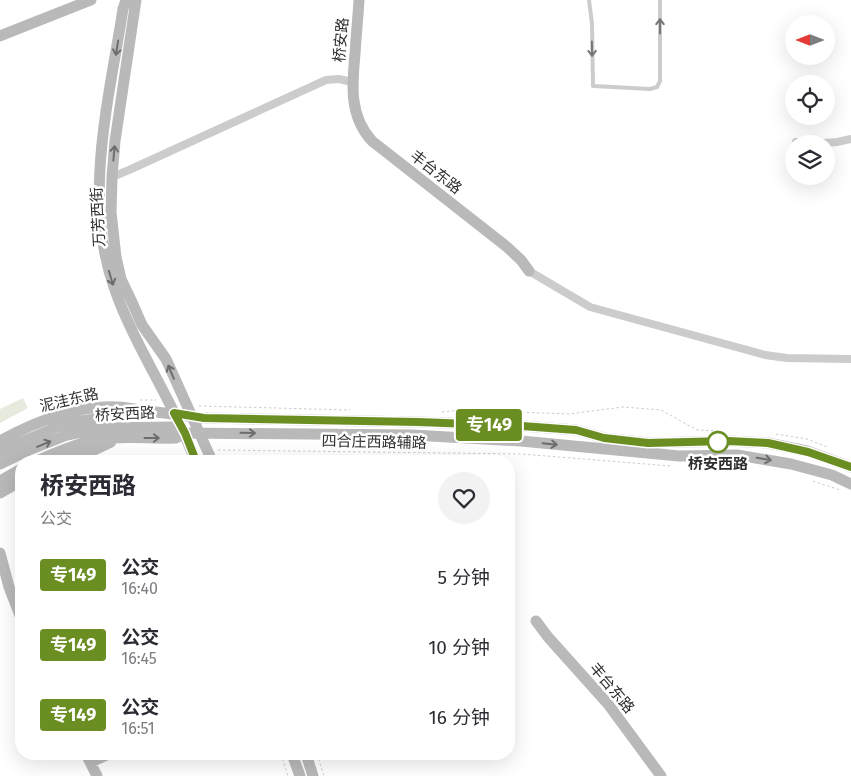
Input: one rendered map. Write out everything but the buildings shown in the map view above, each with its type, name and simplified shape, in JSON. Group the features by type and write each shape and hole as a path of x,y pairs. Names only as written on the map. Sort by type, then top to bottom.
{"main road":[{"path":"0,36 91,0"},
{"name":"万芳西街","path":"126,0 122,9 101,147 99,183 101,226 106,259 115,291 126,318 185,433 194,455"},
{"name":"万芳西街","path":"136,0 117,122 112,177 111,212 116,257 121,279 142,325 166,359 209,455"},
{"name":"桥安路","path":"352,82 359,0"},
{"name":"丰台东路","path":"352,82 352,96 363,132 507,247 521,260 529,271"},
{"name":"泥洼东路","path":"0,441 41,421 92,407 109,406 148,411"},
{"name":"桥安西路","path":"0,452 66,424 148,411 191,416 522,426 576,430 604,438 648,443 728,441 768,443 808,452 851,467"},
{"name":"桥安西路","path":"21,455 67,435 101,428 172,427 185,433 412,435 521,441 679,456 737,455 791,464 832,475 846,487"},
{"path":"50,455 95,440 176,438 185,433"},
{"path":"81,455 117,438"},
{"name":"桥安西路","path":"0,464 15,458"},
{"path":"0,481 15,472"},
{"path":"0,493 15,484"},
{"path":"0,553 15,602"},
{"name":"丰台东路","path":"536,621 608,704 661,776"},
{"path":"90,760 97,776"},
{"path":"294,760 300,776"},
{"path":"308,760 313,776"}],"street":[{"path":"112,177 326,80 339,79 352,82"},
{"path":"835,142 851,138"},
{"path":"529,271 590,306 635,320 765,355 787,358 851,359"}],"lane":[{"path":"589,0 592,24 593,86 650,89 656,87 660,81 660,0"}],"path":[{"name":"四合庄西路辅路","path":"217,450 521,454 670,466"},
{"path":"704,466 748,467"},
{"path":"814,481 846,487"},
{"path":"283,760 288,776"},
{"path":"319,760 324,776"}],"shaded area":[{"path":"23,398 28,408 0,423 0,409"}],"bus line":[{"name":"专149","path":"194,455 174,413 204,418 522,426 576,430 604,438 648,443 728,441 768,443 808,452 851,467"}],"place":[{"name":"桥安西路","path":"718,442"}]}
